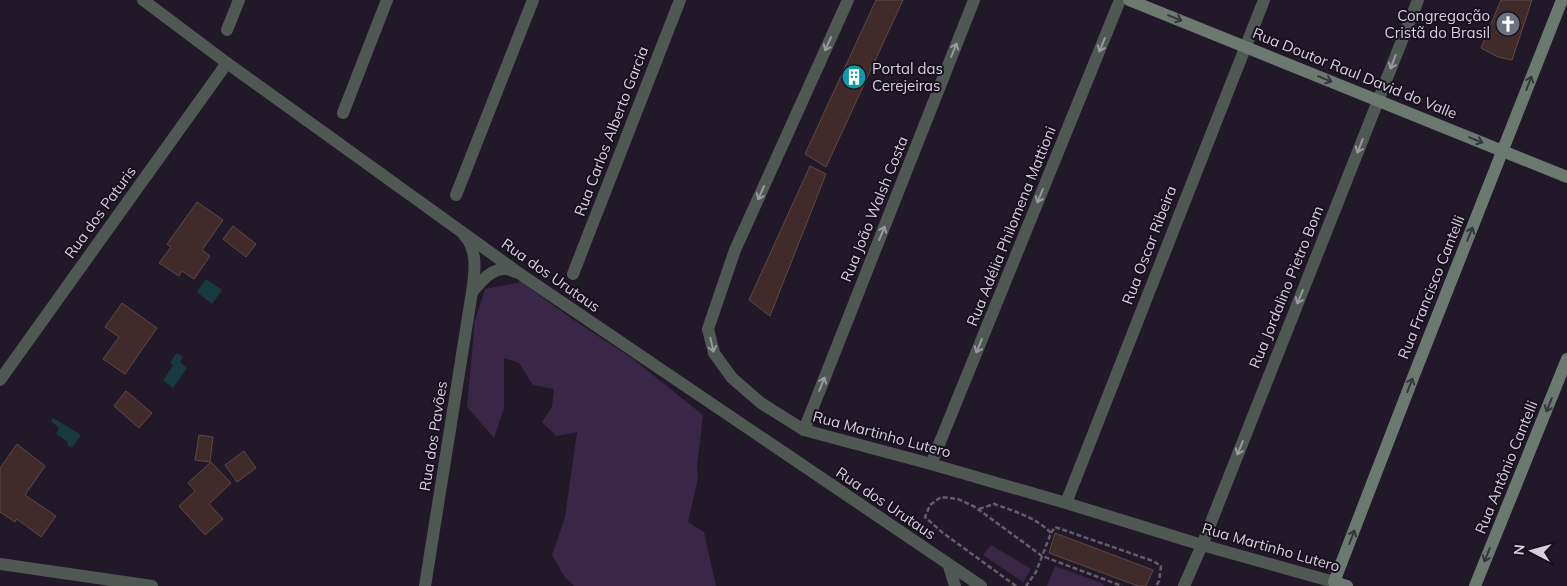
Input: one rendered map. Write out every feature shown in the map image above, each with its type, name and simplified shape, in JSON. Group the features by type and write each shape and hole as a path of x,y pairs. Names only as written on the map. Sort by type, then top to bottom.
{"street":[{"name":"Rua dos Urutaus","path":"143,0 227,64 523,276 980,586"},
{"path":"227,30 239,0"},
{"path":"343,113 387,0"},
{"path":"456,195 533,0"},
{"name":"Rua Carlos Alberto Garcia","path":"573,274 680,0"},
{"name":"Rua Martinho Lutero","path":"848,0 735,250 708,329 714,353 732,378 761,403 804,430 931,464 1333,584 1347,586"},
{"name":"Rua João Walsh Costa","path":"804,430 974,0"},
{"name":"Rua Adélia Philomena Mattioni","path":"931,464 1120,0"},
{"name":"Rua Doutor Raul David do Valle","path":"1129,0 1567,177"},
{"name":"Rua Oscar Ribeira","path":"1066,503 1264,0"},
{"name":"Rua Jordalino Pietro Bom","path":"1184,586 1202,545 1418,0"},
{"name":"Rua Francisco Cantelli","path":"1333,584 1562,0"},
{"name":"Rua dos Paturis","path":"0,380 227,64"},
{"name":"Rua dos Pavões","path":"425,585 472,292 474,258 471,242 456,227"},
{"path":"472,292 485,277 497,270 508,268 523,276"},
{"name":"Rua Antônio Cantelli","path":"1475,586 1567,359"},
{"path":"0,564 152,586"},
{"path":"949,566 955,586"}],"path":[{"path":"1016,586 943,534 925,517 930,505 942,497 958,499 979,510 1042,556 1122,586"},
{"path":"979,510 994,504 1045,526 1051,534"},
{"path":"1026,586 1036,572 1055,527 1153,560 1161,566 1159,581 1156,586"}],"shaded area":[{"path":"206,279 222,290 212,304 197,292"},
{"path":"521,282 633,359 703,415 697,466 698,478 688,522 704,532 716,586 574,586 564,576 552,555 565,517 577,432 556,436 542,422 552,407 554,389 533,385 519,363 504,358 504,408 494,438 467,407 475,320 485,289"},
{"path":"177,353 183,357 180,362 187,368 173,388 163,380 173,366 170,362"},
{"path":"53,418 81,435 72,448 67,445 68,442 56,434 59,428 51,421"},
{"path":"991,545 1031,569 1023,582 983,555"},
{"path":"1055,566 1104,584 1103,586 1047,586"}],"building":[{"name":"Portal das Cerejeiras","path":"876,0 903,0 826,167 805,154"},
{"name":"Congregação Cristã do Brasil","path":"1501,0 1532,0 1512,60 1498,57 1481,48"},
{"path":"810,166 826,174 770,316 749,300"},
{"path":"197,202 223,220 202,250 210,256 194,279 182,271 179,276 159,263 171,247 167,244"},
{"path":"233,226 256,244 246,257 223,239"},
{"path":"122,303 157,328 125,374 103,359 119,337 105,327"},
{"path":"126,391 152,413 139,428 114,406"},
{"path":"199,435 213,437 210,462 195,460"},
{"path":"17,444 45,466 25,495 56,516 41,537 17,519 15,522 0,512 0,468"},
{"path":"244,451 256,468 237,482 225,465"},
{"path":"211,462 231,483 209,504 223,519 205,535 179,506 195,491 188,483"},
{"path":"1055,533 1153,570 1146,586 1138,586 1049,553"}],"place":[{"name":"Congregação Cristã do Brasil","path":"1508,24"},
{"name":"Portal das Cerejeiras","path":"854,77"}]}
